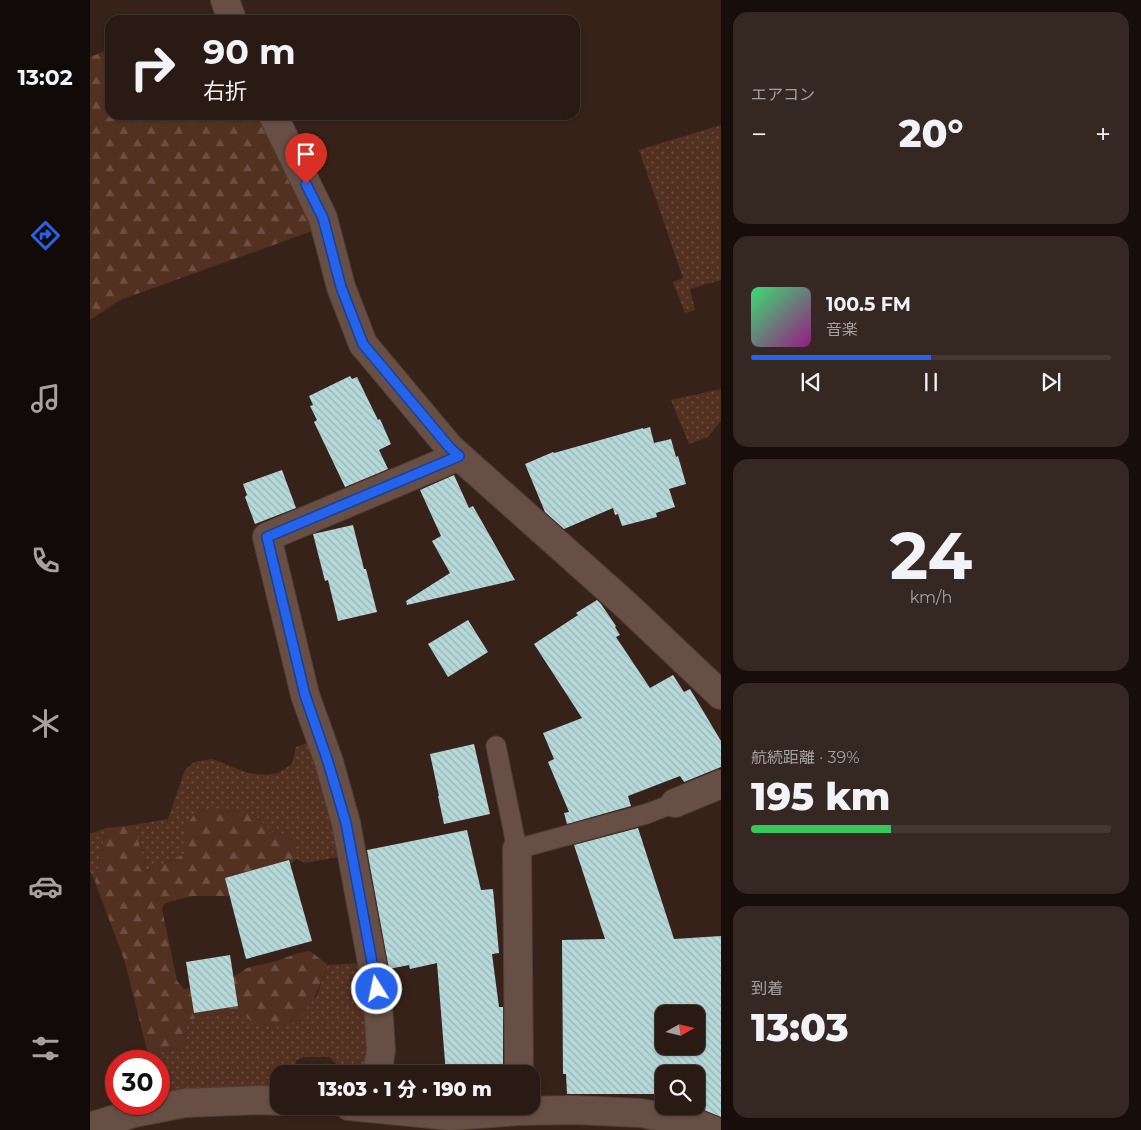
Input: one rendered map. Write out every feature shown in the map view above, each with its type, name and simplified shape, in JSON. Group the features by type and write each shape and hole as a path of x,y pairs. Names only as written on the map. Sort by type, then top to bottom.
{"street":[{"path":"226,0 230,15"},
{"path":"275,120 323,218 341,287 363,344 450,448 625,604 721,695"},
{"path":"378,1065 380,1050 377,989 346,823 305,695 267,537 459,456"},
{"path":"675,803 721,784"},
{"path":"517,848 519,1065"},
{"path":"90,1127 134,1113 185,1103 270,1100"},
{"path":"540,1109 641,1113 694,1123 713,1130"},
{"path":"441,1115 461,1115"}],"lane":[{"path":"496,746 517,848 646,814 675,803"}],"green space":[{"path":"105,51 105,120 264,120 315,230 120,300 90,320 90,57"},
{"path":"721,125 721,280 690,289 695,310 685,313 673,282 683,278 639,150"},
{"path":"721,389 721,422 708,437 689,444 671,400"},
{"path":"311,742 344,856 305,863 296,859 293,836 272,832 253,814 186,827 186,853 147,872 134,825 168,819 185,770 194,762 212,759 248,773 266,775 278,773 292,764 296,747"},
{"path":"197,810 227,810 253,814 272,832 294,836 296,859 282,872 230,896 192,896 165,903 162,909 177,981 184,989 224,983 247,968 310,951 328,965 308,1008 295,1022 287,1026 256,1026 240,1010 187,1020 186,1048 170,1051 147,1050 125,962 95,882 106,828 134,825 147,872 186,853 186,827"},
{"path":"106,828 95,882 90,871 90,834"},
{"path":"366,963 369,1065 337,1065 329,1057 303,1057 296,1061 295,1065 270,1065 270,1090 170,1094 170,1051 186,1048 187,1020 240,1010 256,1026 316,997 328,965"}],"building":[{"path":"350,376 352,379 357,377 378,420 380,419 391,444 379,450 388,469 345,487 314,422 317,420 310,406 313,405 309,396"},
{"path":"650,427 654,443 671,439 676,457 678,456 686,484 669,489 675,507 656,513 657,517 622,526 618,514 615,515 613,508 564,529 545,512 525,464 553,452"},
{"path":"282,470 296,508 255,524 245,497 247,495 243,484"},
{"path":"454,475 469,508 473,506 515,580 407,605 406,601 450,573 432,541 441,536 420,490"},
{"path":"353,525 377,612 338,621 328,580 325,581 313,534"},
{"path":"597,600 616,626 620,635 616,637 650,688 673,675 684,692 690,689 721,741 721,767 684,782 680,776 628,796 631,806 567,824 564,813 569,812 548,762 554,759 543,733 582,718 534,644"},
{"path":"468,620 488,652 448,677 428,644"},
{"path":"474,744 490,814 444,824 430,754"},
{"path":"638,828 674,939 721,936 721,1117 705,1110 705,1065 655,1065 655,1094 567,1094 566,1074 563,1074 562,940 605,939 574,845"},
{"path":"467,830 481,890 493,889 499,953 492,954 499,1007 503,1007 503,1065 445,1065 437,963 410,969 409,965 389,969 367,850"},
{"path":"289,860 312,941 246,959 225,878"},
{"path":"230,955 238,1006 194,1013 186,962"}],"route":[{"path":"306,184 323,218 341,287 363,344 450,448 459,456 267,537 305,695 346,823 377,989"}]}
